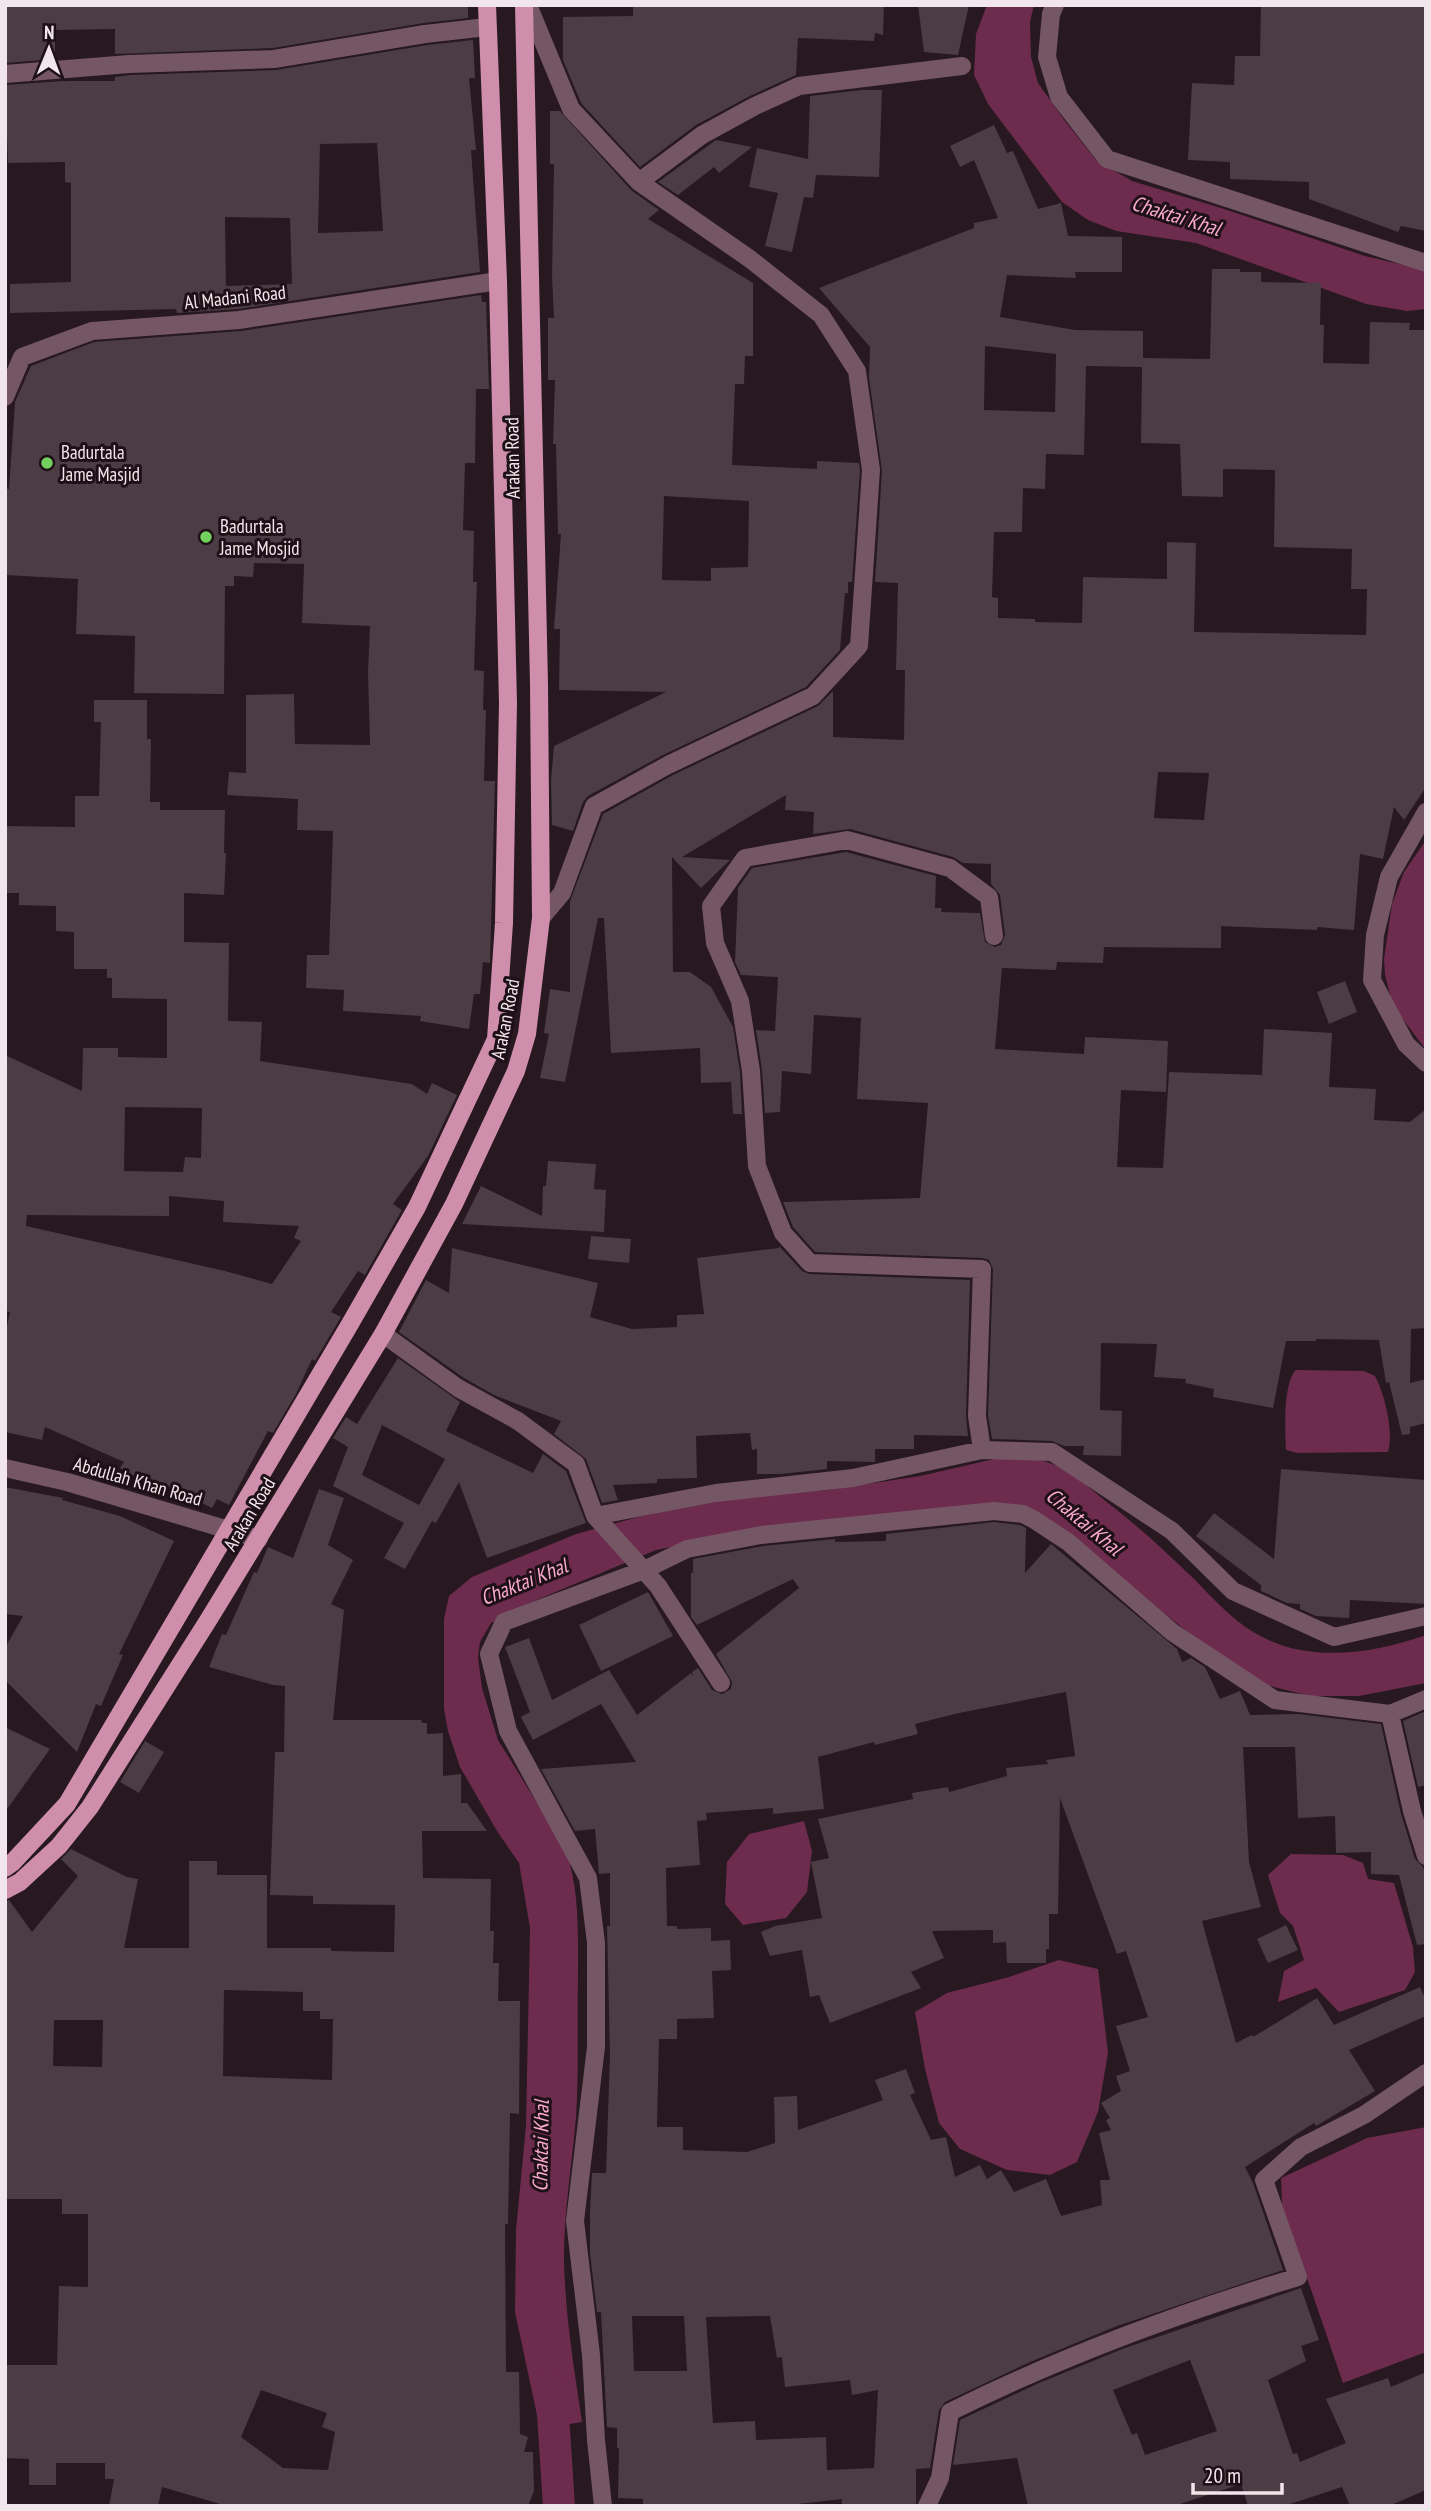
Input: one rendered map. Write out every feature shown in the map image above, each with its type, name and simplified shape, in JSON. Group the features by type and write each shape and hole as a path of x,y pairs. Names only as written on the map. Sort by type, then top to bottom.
{"main road":[{"name":"Arakan Road","path":"5,1868 67,1804 417,1207 496,1039 504,923 508,703 498,281 487,5"},
{"name":"Arakan Road","path":"5,1890 20,1882 59,1846 90,1807 259,1539 383,1334 454,1205 516,1072 527,1034 541,918 526,5"}],"street":[{"path":"526,5 571,109 639,183 750,259 821,315 857,371 871,470 859,646 813,696 668,765 594,806 562,893 541,918"},
{"path":"1055,5 1051,14 1047,57 1059,97 1107,159 1426,263"},
{"path":"5,74 129,64 274,59 412,36 486,27"},
{"path":"639,183 702,135 799,86 962,66"},
{"name":"Al Madani Road","path":"5,397 22,356 92,331 239,320 498,281"},
{"path":"1426,812 1389,877 1375,935 1372,980 1406,1044 1426,1063"},
{"path":"982,1450 976,1416 982,1269 810,1263 783,1233 757,1166 751,1071 740,1001 715,943 711,906 745,858 847,840 950,868 989,897 994,936"},
{"path":"383,1334 458,1388 518,1421 576,1464 594,1516 657,1586 720,1683"},
{"path":"594,1516 716,1493 853,1478 982,1450 1052,1452 1172,1531 1233,1591 1334,1637 1426,1616"},
{"name":"Abdullah Khan Road","path":"5,1468 67,1482 259,1539"},
{"path":"603,2506 596,2440 592,2355 575,2221 596,2048 596,1943 588,1878 508,1731 489,1654 504,1622 687,1549 761,1535 994,1511 1023,1514 1068,1542 1172,1632 1275,1700 1390,1714 1426,1699"},
{"path":"1390,1714 1412,1811 1426,1856"},
{"path":"927,2506 940,2478 950,2412 1014,2380 1079,2353 1211,2304 1298,2277 1264,2180 1301,2147 1364,2115 1426,2073"}],"water":[{"path":"987,5 1034,5 1030,22 1031,57 1038,83 1096,160 1132,181 1365,256 1417,268 1426,266 1426,309 1407,311 1366,304 1196,243 1116,231 1088,220 1062,202 988,104 974,75 976,34"},
{"path":"1426,840 1426,1050 1393,1006 1384,959 1392,904 1404,872"},
{"path":"1296,1370 1364,1371 1375,1376 1388,1414 1388,1452 1297,1453 1286,1450 1287,1396"},
{"path":"1031,1458 1063,1469 1081,1481 1151,1539 1238,1621 1275,1643 1296,1649 1340,1653 1384,1647 1426,1635 1426,1683 1359,1696 1310,1696 1262,1684 1220,1657 1038,1515 741,1533 656,1550 527,1604 491,1623 480,1642 478,1657 482,1688 498,1740 565,1848 573,1879 577,1912 577,2100 564,2259 568,2321 582,2422 540,2429 515,2312 516,2230 526,2125 530,1928 519,1863 460,1767 448,1731 444,1709 444,1619 449,1596 472,1577 576,1534 642,1516 736,1498 828,1490 920,1476 994,1459"},
{"path":"804,1821 812,1851 807,1892 786,1918 743,1925 725,1904 727,1862 749,1834"},
{"path":"1291,1854 1343,1855 1363,1863 1368,1879 1394,1883 1413,1947 1415,1972 1405,1990 1339,2012 1316,1988 1278,2002 1284,1971 1304,1960 1293,1926 1280,1913 1268,1875"},
{"path":"1059,1960 1098,1969 1108,2053 1098,2112 1077,2162 1050,2175 1007,2170 960,2149 939,2123 925,2069 915,2012 947,1993 1009,1977"},
{"path":"1426,2127 1426,2352 1343,2383 1282,2205 1281,2178 1367,2138"}],"building":[{"path":"5,5 468,5 468,18 273,48 115,54 115,29 55,30 55,59 5,63"},
{"path":"633,5 884,5 883,35 875,33 874,41 798,38 796,75 696,125 640,167 581,103 563,60 563,17 633,16"},
{"path":"918,5 969,5 958,55 924,52"},
{"path":"1261,5 1424,5 1426,231 1401,226 1398,232 1309,199 1309,182 1230,179 1230,162 1188,160 1192,83 1234,85 1235,56 1260,56"},
{"path":"473,40 475,78 469,78 476,150 471,150 480,272 238,309 177,313 176,309 10,313 10,284 71,282 71,183 65,182 65,162 8,163 5,85 115,81 115,77 130,75 276,70","holes":["377,143 383,231 318,233 320,144","225,217 290,218 292,284 226,286"]},
{"path":"882,90 879,177 816,175 813,198 804,197 792,252 765,246 778,193 749,187 757,148 808,159 810,96"},
{"path":"550,111 560,111 631,190 659,210 648,219 753,283 753,356 745,356 744,384 735,384 732,465 817,469 817,461 859,463 860,470 852,582 848,582 848,593 845,593 840,650 806,687 663,755 588,796 583,802 573,831 552,825 551,780 554,746 666,692 559,690 560,629 554,629 561,534 558,534 556,444 553,444 555,380 548,380 548,318 554,318 554,164 550,164","holes":["664,496 749,501 748,567 711,568 711,581 662,580"]},
{"path":"994,125 1007,153 1013,151 1038,209 1061,203 1068,236 1122,237 1122,272 1075,272 1076,278 1007,275 1000,317 1075,330 1143,331 1143,358 1210,359 1212,269 1240,269 1240,272 1261,272 1261,282 1321,283 1323,363 1369,364 1370,322 1410,323 1409,330 1426,330 1426,787 1404,820 1394,807 1383,859 1360,854 1354,930 1221,926 1221,948 1104,947 1103,963 1057,962 1056,970 1002,968 995,1049 1084,1054 1085,1037 1168,1041 1166,1092 1121,1090 1117,1167 1163,1168 1169,1072 1262,1075 1264,1029 1332,1033 1329,1087 1376,1089 1374,1120 1410,1122 1426,1109 1426,1328 1411,1329 1410,1383 1426,1379 1426,1423 1410,1427 1410,1434 1402,1435 1389,1382 1386,1383 1379,1340 1316,1339 1286,1341 1273,1408 1213,1397 1214,1389 1185,1383 1186,1379 1154,1377 1157,1344 1101,1343 1100,1410 1122,1411 1121,1456 1083,1455 1084,1446 1064,1446 1052,1441 992,1439 988,1415 993,1269 989,1260 815,1252 793,1227 783,1202 920,1198 928,1103 857,1099 861,1018 814,1015 811,1074 782,1071 780,1112 765,1113 756,1030 775,1031 778,977 741,975 735,962 738,888 752,868 846,852 936,876 935,908 942,908 941,912 980,913 985,942 995,947 1001,945 1005,935 1000,895 991,884 991,864 963,863 953,857 850,829 813,834 814,812 785,810 786,795 682,857 730,860 701,888 672,857 673,972 690,972 711,987 733,1027 740,1072 742,1114 733,1114 731,1082 701,1083 700,1048 611,1053 604,918 598,918 565,1082 540,1078 549,1034 544,1033 550,989 570,992 570,901 603,814 673,775 818,706 833,691 833,737 904,740 905,670 896,670 898,583 875,582 882,471 869,378 870,347 819,288 974,228 974,223 998,218 974,160 960,167 950,146","holes":["985,346 1056,354 1055,412 984,410","1086,366 1142,367 1141,443 1180,444 1182,496 1223,497 1223,469 1275,470 1274,547 1352,549 1351,589 1367,589 1366,635 1194,632 1196,543 1167,542 1167,579 1083,577 1082,623 998,618 998,598 992,597 994,532 1022,532 1023,488 1045,489 1046,454 1084,455","1158,772 1209,773 1204,820 1154,818"]},
{"path":"716,140 752,147 719,173 714,167 678,195 658,182"},
{"path":"481,295 482,302 486,302 489,389 476,389 475,463 465,463 463,530 474,531 473,582 477,582 474,670 484,671 484,781 495,781 490,963 483,962 480,994 474,994 469,1029 420,1021 421,1016 343,1011 344,990 306,988 307,955 329,955 333,831 297,830 298,799 227,795 229,772 246,773 246,695 294,694 295,744 370,745 370,626 302,623 304,564 254,563 253,577 234,576 234,586 225,586 224,694 134,693 135,636 76,634 78,579 5,575 5,488 9,489 15,402 31,366 94,342 241,331"},
{"path":"94,700 147,700 147,739 151,739 150,802 160,802 160,810 225,810 224,895 184,893 184,942 229,943 228,1021 262,1022 260,1061 412,1084 427,1094 432,1083 457,1095 428,1156 393,1204 402,1210 365,1275 358,1271 331,1312 341,1317 315,1361 312,1359 296,1394 273,1433 268,1431 229,1505 217,1499 212,1508 153,1479 149,1485 120,1468 124,1462 45,1427 42,1440 5,1432 5,1334 10,1312 5,1311 5,1055 82,1091 83,1048 118,1048 118,1057 167,1058 167,999 112,998 112,978 107,978 107,969 74,969 74,932 56,931 56,906 19,905 19,893 5,893 5,826 75,827 75,796 99,796 101,722 94,722","holes":["125,1107 202,1108 201,1158 185,1157 183,1172 124,1171","169,1196 224,1201 223,1222 299,1226 294,1238 301,1241 272,1284 26,1226 27,1215 169,1216"]},
{"path":"1345,981 1357,1012 1329,1024 1317,992"},
{"path":"548,1161 596,1164 594,1189 606,1190 604,1232 462,1224 481,1186 542,1216 543,1186 546,1186"},
{"path":"591,1236 631,1239 629,1263 588,1259"},
{"path":"779,1246 802,1271 809,1274 970,1280 966,1416 968,1436 914,1435 914,1449 875,1449 875,1462 827,1461 827,1469 757,1474 757,1449 752,1450 750,1433 696,1436 697,1478 657,1479 657,1483 613,1485 618,1500 602,1503 586,1459 554,1434 561,1421 494,1395 464,1378 399,1332 426,1280 449,1293 452,1248 598,1283 590,1317 632,1329 677,1327 677,1315 704,1314 697,1258"},
{"path":"398,1358 460,1402 446,1431 533,1473 543,1454 566,1471 586,1523 487,1558 459,1482 436,1523 432,1521 405,1569 384,1558 404,1523 333,1486 348,1447 333,1438 346,1417 357,1424","holes":["382,1425 445,1459 419,1505 362,1475"]},
{"path":"1281,1469 1426,1480 1426,1604 1350,1600 1349,1618 1316,1616 1300,1609 1300,1604 1287,1603 1261,1591 1261,1585 1196,1536 1214,1513 1274,1559"},
{"path":"5,1487 63,1498 62,1500 120,1516 174,1541 119,1654 123,1655 101,1706 96,1704 77,1752 5,1680 5,1648 23,1616 5,1614"},
{"path":"319,1489 344,1498 328,1545 353,1560 331,1604 344,1610 333,1720 421,1720 422,1723 427,1723 427,1734 443,1733 443,1776 461,1774 461,1803 467,1803 487,1831 422,1831 423,1878 491,1879 490,1931 494,1931 493,1963 499,1963 498,2001 520,2001 519,2114 510,2113 508,2224 505,2224 506,2372 519,2372 520,2434 528,2437 524,2452 533,2452 534,2491 528,2506 227,2506 162,2487 158,2506 109,2506 114,2479 105,2479 105,2463 56,2463 56,2485 29,2485 29,2459 5,2458 5,2365 57,2365 59,2286 88,2287 88,2214 62,2214 62,2199 5,2199 5,1901 9,1900 32,1932 78,1876 61,1859 71,1849 127,1877 138,1879 124,1948 189,1948 189,1861 217,1861 217,1875 267,1875 267,1948 394,1952 395,1905 313,1904 313,1896 270,1895 275,1752 284,1752 285,1686 209,1667 222,1634 226,1635 268,1547 293,1558","holes":["224,1990 303,1992 303,2011 320,2011 320,2019 333,2019 332,2080 223,2076","54,2020 103,2020 102,2067 53,2066","261,2390 327,2413 322,2427 335,2432 328,2470 283,2468 241,2437"]},
{"path":"994,1522 1020,1525 1026,1528 1025,1573 1051,1544 1177,1649 1182,1662 1191,1658 1205,1667 1220,1699 1240,1691 1250,1715 1298,1714 1381,1724 1401,1814 1415,1859 1423,1867 1426,1877 1426,1944 1417,1945 1399,1875 1371,1874 1371,1852 1336,1853 1335,1816 1298,1818 1295,1747 1243,1747 1249,1862 1261,1907 1202,1921 1236,2043 1252,2035 1253,2037 1317,1998 1334,2025 1420,1987 1426,2000 1426,2016 1349,2050 1375,2091 1316,2126 1314,2123 1245,2167 1283,2270 1117,2326 1030,2362 945,2402 939,2410 930,2468 916,2469 916,2506 842,2506 842,2499 781,2506 643,2506 643,2499 618,2498 617,2428 607,2427 601,2312 597,2312 590,2253 592,2173 606,2173 610,2055 607,1926 610,1926 610,1873 599,1874 595,1829 575,1831 541,1769 636,1762 601,1704 533,1740 521,1717 530,1712 505,1647 529,1638 552,1700 609,1670 637,1715 691,1673 693,1676 692,1672 698,1668 712,1690 722,1694 731,1689 732,1682 716,1654 799,1588 793,1579 697,1625 691,1617 693,1559 763,1546 835,1539 835,1542 886,1541 886,1534","holes":["1066,1692 1075,1756 1046,1760 1048,1764 1006,1768 1007,1776 949,1792 948,1787 912,1793 913,1799 818,1819 829,1858 811,1862 822,1918 775,1926 761,1932 770,1956 802,1950 810,1997 819,1995 830,2023 921,1988 911,1972 944,1958 932,1931 993,1930 993,1943 1006,1942 1007,1963 1046,1963 1046,1949 1049,1949 1049,1914 1058,1914 1060,1798 1117,1954 1126,1951 1148,2017 1116,2026 1130,2071 1116,2076 1121,2091 1101,2103 1110,2118 1106,2120 1111,2130 1099,2133 1110,2180 1100,2180 1102,2205 1061,2216 1046,2179 1014,2192 1001,2170 987,2179 980,2165 955,2177 946,2137 931,2140 910,2095 915,2093 906,2069 875,2080 883,2100 798,2130 797,2096 774,2097 775,2143 747,2152 683,2150 683,2127 657,2127 659,2039 677,2039 677,2019 714,2018 712,1971 731,1970 730,1940 711,1941 711,1928 677,1929 677,1926 667,1926 666,1868 700,1865 697,1821 707,1820 706,1813 773,1808 773,1814 824,1809 818,1757 918,1734 915,1724","632,2316 684,2316 687,2371 634,2371","770,2316 777,2358 782,2357 785,2387 850,2380 852,2395 878,2390 874,2468 827,2470 826,2437 756,2440 755,2421 713,2423 706,2317"]},
{"path":"648,1592 673,1636 601,1671 579,1625"},
{"path":"1426,1711 1426,1785 1418,1787 1403,1721"},
{"path":"5,1727 50,1749 5,1812"},
{"path":"145,1741 164,1752 139,1793 120,1782"},
{"path":"1286,1925 1298,1950 1268,1963 1257,1939"},
{"path":"1301,2288 1319,2340 1301,2346 1306,2361 1268,2380 1293,2454 1297,2453 1300,2462 1346,2443 1326,2399 1388,2378 1391,2387 1426,2372 1426,2490 1389,2506 1350,2506 1342,2487 1284,2506 1248,2506 1241,2484 1174,2506 1028,2506 1017,2458 953,2465 960,2420 1039,2383 1125,2348","holes":["1190,2360 1217,2431 1145,2455 1137,2433 1132,2435 1113,2390"]}],"waterway":[{"name":"Chaktai Khal","path":"551,2385 559,2506"}],"place":[{"name":"Badurtala Jame Masjid","path":"47,463"},
{"name":"Badurtala Jame Mosjid","path":"206,537"}]}
